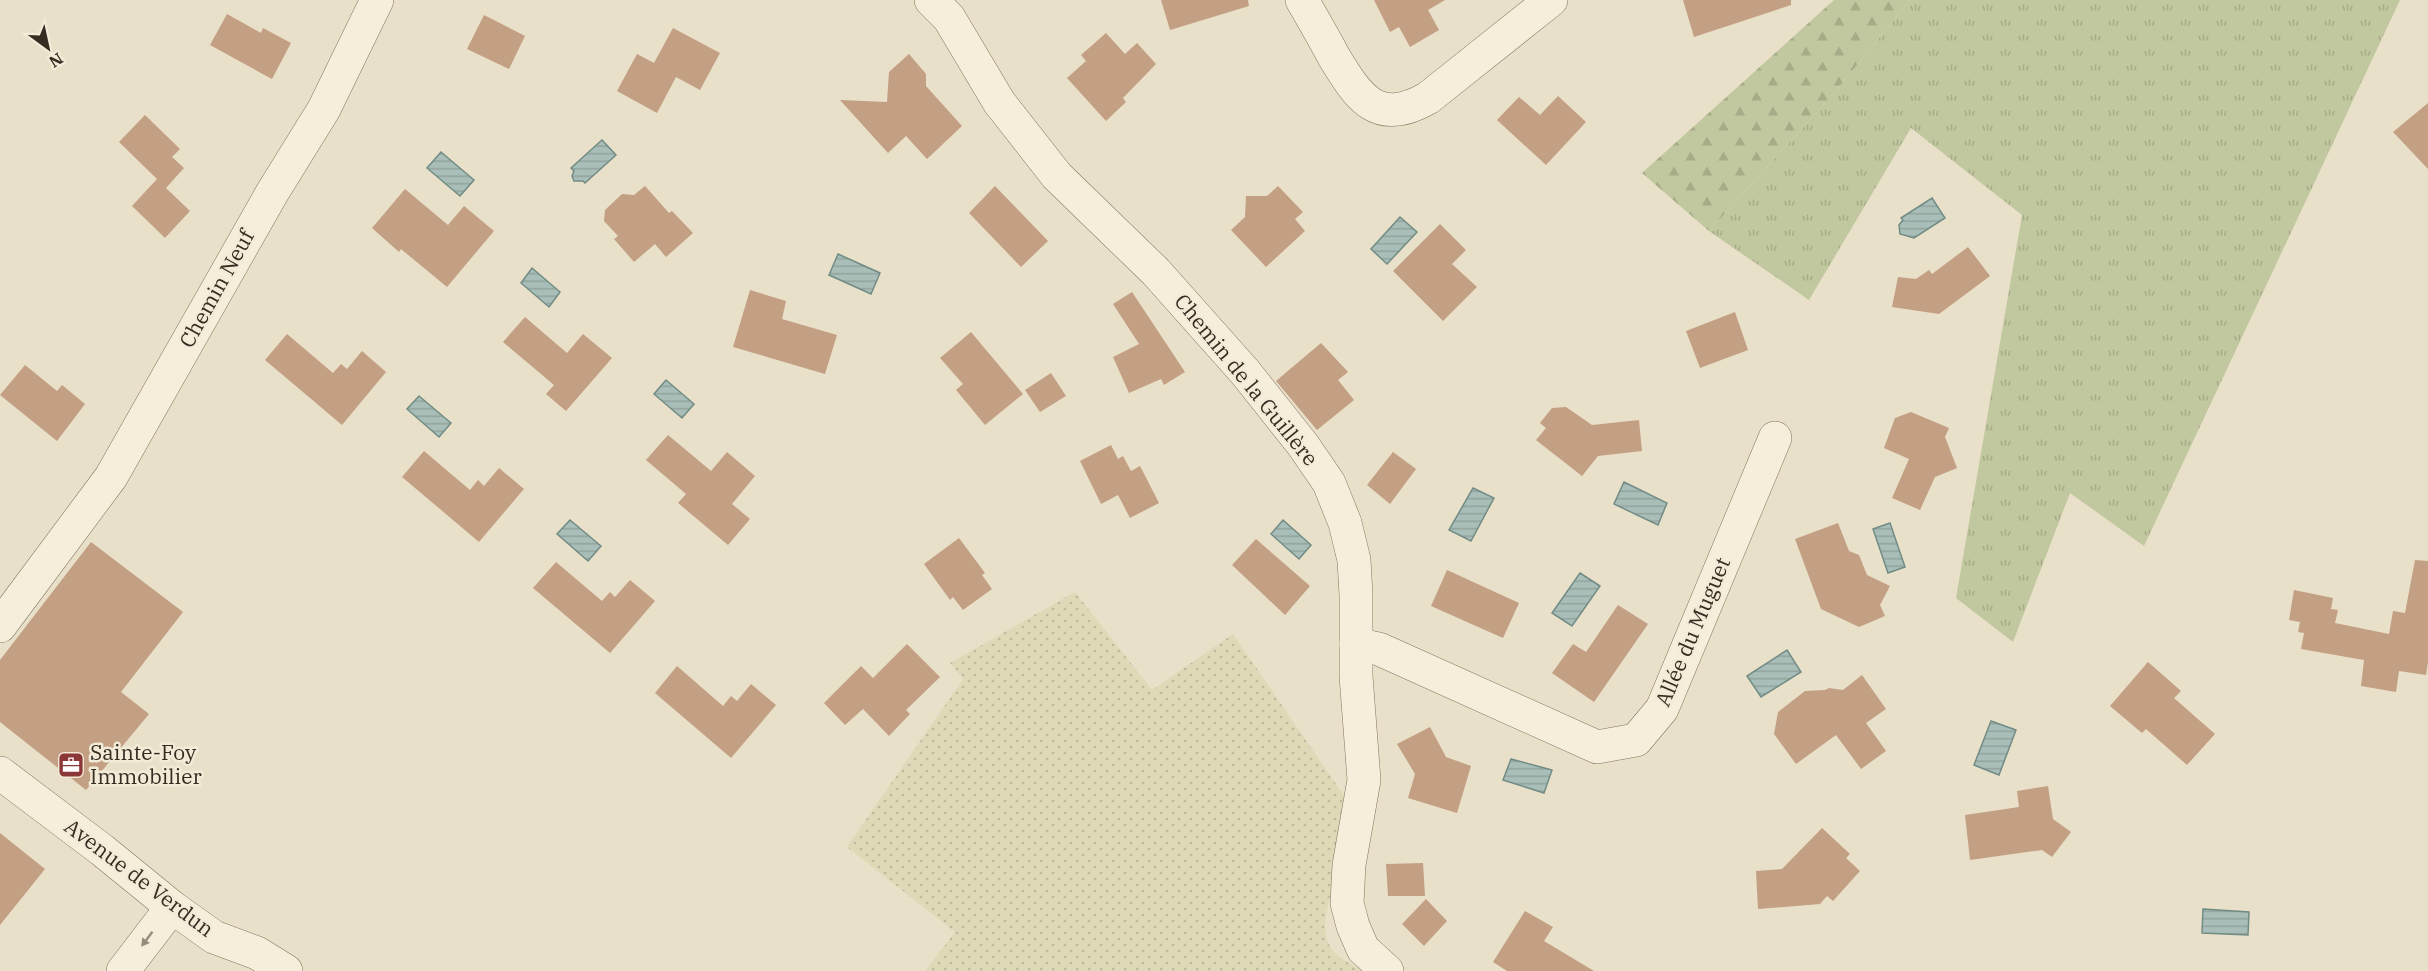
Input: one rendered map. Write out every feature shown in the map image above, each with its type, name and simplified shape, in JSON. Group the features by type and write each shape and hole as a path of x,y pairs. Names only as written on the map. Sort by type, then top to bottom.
{"street":[{"name":"Chemin Neuf","path":"0,626 111,477 272,193 324,109 377,0"},
{"name":"Chemin de la Guillère","path":"931,0 949,18 999,102 1057,176 1156,272 1245,372 1303,445 1329,483 1345,523 1354,560 1356,676 1364,780 1349,865 1347,903 1353,926 1363,949 1386,971"},
{"path":"1302,0 1359,96 1375,107 1388,111 1411,108 1428,98 1551,0"},
{"name":"Allée du Muguet","path":"1356,644 1379,649 1597,747 1636,740 1662,709 1775,438"},
{"name":"Chemin Neuf","path":"0,610 42,570"},
{"name":"Avenue de Verdun","path":"0,773 214,937 257,953 285,971"},
{"path":"123,971 172,907"}],"shaded area":[{"path":"1075,592 1152,690 1233,634 1351,806 1325,927 1327,941 1332,950 1362,971 925,971 955,932 847,847 963,679 950,663"}],"green space":[{"path":"1834,0 1910,0 1834,93 1709,231 1642,173"},
{"path":"1910,0 2400,0 2144,546 2070,493 2013,642 1956,598 2022,215 1911,128 1809,300 1709,231 1834,93"}],"water":[{"path":"602,140 616,155 585,183 574,181 572,176 574,171 571,168"},
{"path":"441,152 474,180 460,196 427,168"},
{"path":"1932,198 1945,218 1914,238 1900,234 1899,225 1903,220 1901,218"},
{"path":"1400,217 1417,232 1387,264 1371,249"},
{"path":"838,254 880,273 871,294 829,275"},
{"path":"532,268 560,292 549,307 521,283"},
{"path":"666,380 694,404 682,418 654,394"},
{"path":"419,396 451,423 439,437 407,409"},
{"path":"1624,482 1667,503 1658,525 1614,504"},
{"path":"1473,488 1494,498 1471,541 1449,530"},
{"path":"570,520 601,546 588,561 557,534"},
{"path":"1283,520 1311,545 1299,559 1271,534"},
{"path":"1890,523 1905,567 1888,573 1873,529"},
{"path":"1580,573 1600,586 1572,626 1552,613"},
{"path":"1787,650 1801,672 1761,697 1747,676"},
{"path":"1991,721 2016,730 1999,775 1974,765"},
{"path":"1511,759 1552,770 1544,793 1503,780"},
{"path":"2203,909 2249,912 2248,935 2202,933"}],"building":[{"path":"1161,0 1248,0 1249,6 1170,30"},
{"path":"1374,0 1445,0 1428,10 1439,30 1410,47 1399,27 1390,32"},
{"path":"1683,0 1791,0 1791,5 1694,37"},
{"path":"227,14 261,33 263,28 291,43 272,79 210,45"},
{"path":"484,15 525,36 509,69 467,49"},
{"path":"673,28 720,53 700,90 676,77 657,113 617,91 637,54 654,63"},
{"path":"1106,33 1125,54 1137,43 1156,64 1123,98 1126,102 1106,121 1067,78 1086,61 1081,55"},
{"path":"909,54 926,74 926,86 962,126 927,159 906,136 888,153 840,100 887,102 889,72"},
{"path":"1558,96 1586,122 1546,165 1497,120 1519,97 1540,115"},
{"path":"2428,103 2428,169 2393,132"},
{"path":"145,115 180,149 172,157 184,168 166,188 190,211 165,238 132,206 157,179 119,142"},
{"path":"645,186 669,213 672,211 693,233 666,257 655,244 634,262 614,239 618,236 604,221 605,210 622,194 634,195"},
{"path":"995,186 1048,241 1021,267 969,213"},
{"path":"1278,186 1303,212 1295,219 1305,231 1266,267 1231,230 1245,217 1246,196 1267,196"},
{"path":"405,189 448,225 464,206 494,231 447,287 401,249 399,252 372,228"},
{"path":"1440,224 1466,250 1452,264 1477,287 1443,321 1393,271"},
{"path":"1968,247 1990,276 1939,314 1892,307 1898,277 1916,279 1929,270 1932,274"},
{"path":"750,290 786,301 782,319 837,335 825,374 733,347"},
{"path":"1132,292 1185,372 1164,385 1161,379 1129,393 1113,357 1139,344 1113,304"},
{"path":"1735,312 1748,350 1700,368 1686,331"},
{"path":"525,317 567,353 583,334 612,358 566,411 546,394 554,385 503,342"},
{"path":"971,332 1023,394 985,425 956,390 963,384 940,358"},
{"path":"287,334 333,373 341,364 347,369 362,351 386,372 342,425 265,360"},
{"path":"1321,343 1348,372 1338,380 1354,400 1317,430 1276,381"},
{"path":"25,365 57,391 62,385 85,404 57,441 0,395"},
{"path":"1051,373 1066,396 1040,412 1025,390"},
{"path":"1566,407 1592,425 1639,420 1642,451 1598,456 1582,476 1536,440 1546,428 1540,423 1552,408"},
{"path":"1911,412 1949,428 1945,437 1957,468 1935,477 1920,510 1892,498 1909,459 1884,448 1895,418"},
{"path":"668,435 711,471 727,452 755,476 732,504 750,519 728,545 678,503 686,494 646,460"},
{"path":"1111,445 1118,459 1123,456 1131,471 1140,466 1159,503 1130,518 1118,495 1101,504 1080,461"},
{"path":"424,451 470,490 478,480 484,486 499,468 524,489 479,542 402,477"},
{"path":"1393,452 1416,469 1390,504 1367,485"},
{"path":"1838,523 1849,551 1859,555 1867,575 1890,586 1880,605 1885,616 1859,627 1821,609 1795,539"},
{"path":"959,538 985,573 982,575 992,589 963,610 953,597 950,600 924,564"},
{"path":"1256,539 1310,586 1285,615 1232,565"},
{"path":"91,542 183,612 121,692 149,714 86,790 0,722 0,660"},
{"path":"2415,560 2428,561 2426,675 2399,671 2396,692 2361,686 2364,660 2301,649 2304,633 2298,632 2300,622 2289,620 2294,590 2333,598 2331,609 2338,610 2335,623 2389,634 2393,611 2405,613"},
{"path":"556,562 602,601 610,592 615,597 630,580 655,601 610,653 533,588"},
{"path":"1447,570 1519,603 1503,638 1431,606"},
{"path":"1618,605 1648,624 1594,702 1552,673 1573,644 1586,652"},
{"path":"907,644 940,677 906,710 910,714 889,736 863,709 845,725 824,703 861,666 873,678"},
{"path":"2148,662 2181,691 2174,698 2215,734 2187,765 2146,729 2142,733 2110,706"},
{"path":"677,666 723,706 731,696 737,701 751,684 776,705 731,758 655,693"},
{"path":"1862,675 1886,709 1866,723 1886,751 1861,769 1836,735 1796,764 1774,734 1778,712 1805,691 1829,688 1843,690"},
{"path":"1430,727 1446,757 1471,766 1457,813 1408,798 1415,774 1397,744"},
{"path":"2048,786 2053,819 2071,832 2052,857 2042,850 1970,860 1965,815 2019,807 2017,791"},
{"path":"1822,828 1850,854 1846,858 1860,871 1833,901 1827,896 1820,904 1758,909 1756,871 1782,869"},
{"path":"0,833 45,869 0,925"},
{"path":"1423,863 1425,896 1388,896 1386,864"},
{"path":"1426,899 1447,921 1424,946 1402,924"},
{"path":"1525,911 1553,927 1544,941 1594,971 1507,971 1493,962"}],"place":[{"name":"Sainte-Foy Immobilier","path":"71,765"}]}
